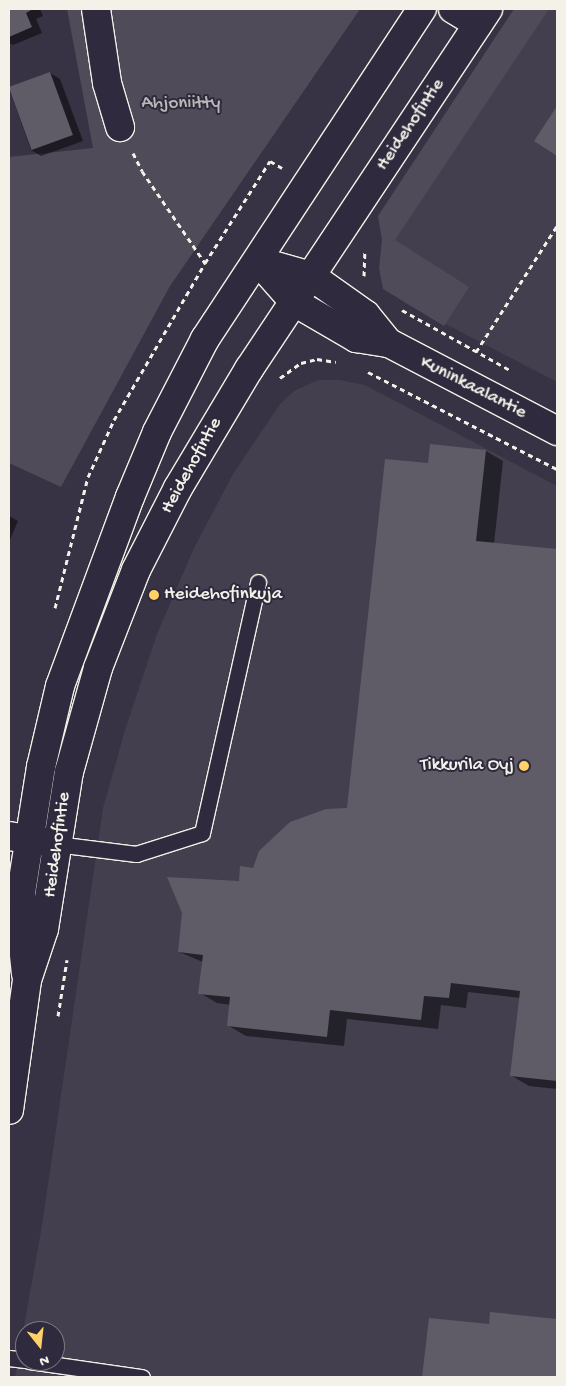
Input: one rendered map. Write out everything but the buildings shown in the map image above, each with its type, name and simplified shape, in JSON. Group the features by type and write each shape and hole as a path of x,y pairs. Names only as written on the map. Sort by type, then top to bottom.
{"main road":[{"path":"96,9 107,83 120,127"},
{"name":"Heidehofintie","path":"27,980 21,926 19,837 41,767 60,686 130,497 157,432 205,339 422,9"},
{"path":"452,9 483,16"},
{"name":"Heidehofintie","path":"9,1110 27,980 44,929 56,844 69,772 95,678 136,570 188,471 248,369 483,16"},
{"name":"Kuninkaalantie","path":"258,261 311,276 366,315 389,343"},
{"name":"Kuninkaalantie","path":"258,261 294,302 356,338 389,343 557,431"},
{"path":"19,837 56,844"}],"lane":[{"path":"56,844 136,854 202,833 258,582"},
{"path":"65,1366 142,1377"}],"path":[{"path":"120,127 142,171 205,263"},
{"path":"53,617 88,477 114,420 205,263 270,161"},
{"path":"476,352 557,226"},
{"path":"363,286 365,243"},
{"path":"395,306 517,374"},
{"path":"273,384 301,363 317,358 340,362"},
{"path":"364,370 557,469"}],"shaded area":[{"path":"542,9 557,9 557,382 405,303 389,286 386,241"},
{"path":"318,380 340,380 365,385 557,486 557,1377 15,1377 16,1371 65,1371 65,1321 25,1321 42,1225 103,808 125,730 157,634 194,548 233,474 280,404 294,391"}],"green space":[{"name":"Ahjoniitty","path":"67,9 360,9 170,286 61,487 9,463 9,157 93,148"},
{"path":"514,9 549,9 395,240 469,287 444,326 383,289 379,268 382,240 378,216"}],"place":[{"name":"Heidehofinkuja","path":"154,595"},
{"name":"Tikkurila Oyj","path":"524,766"}]}
